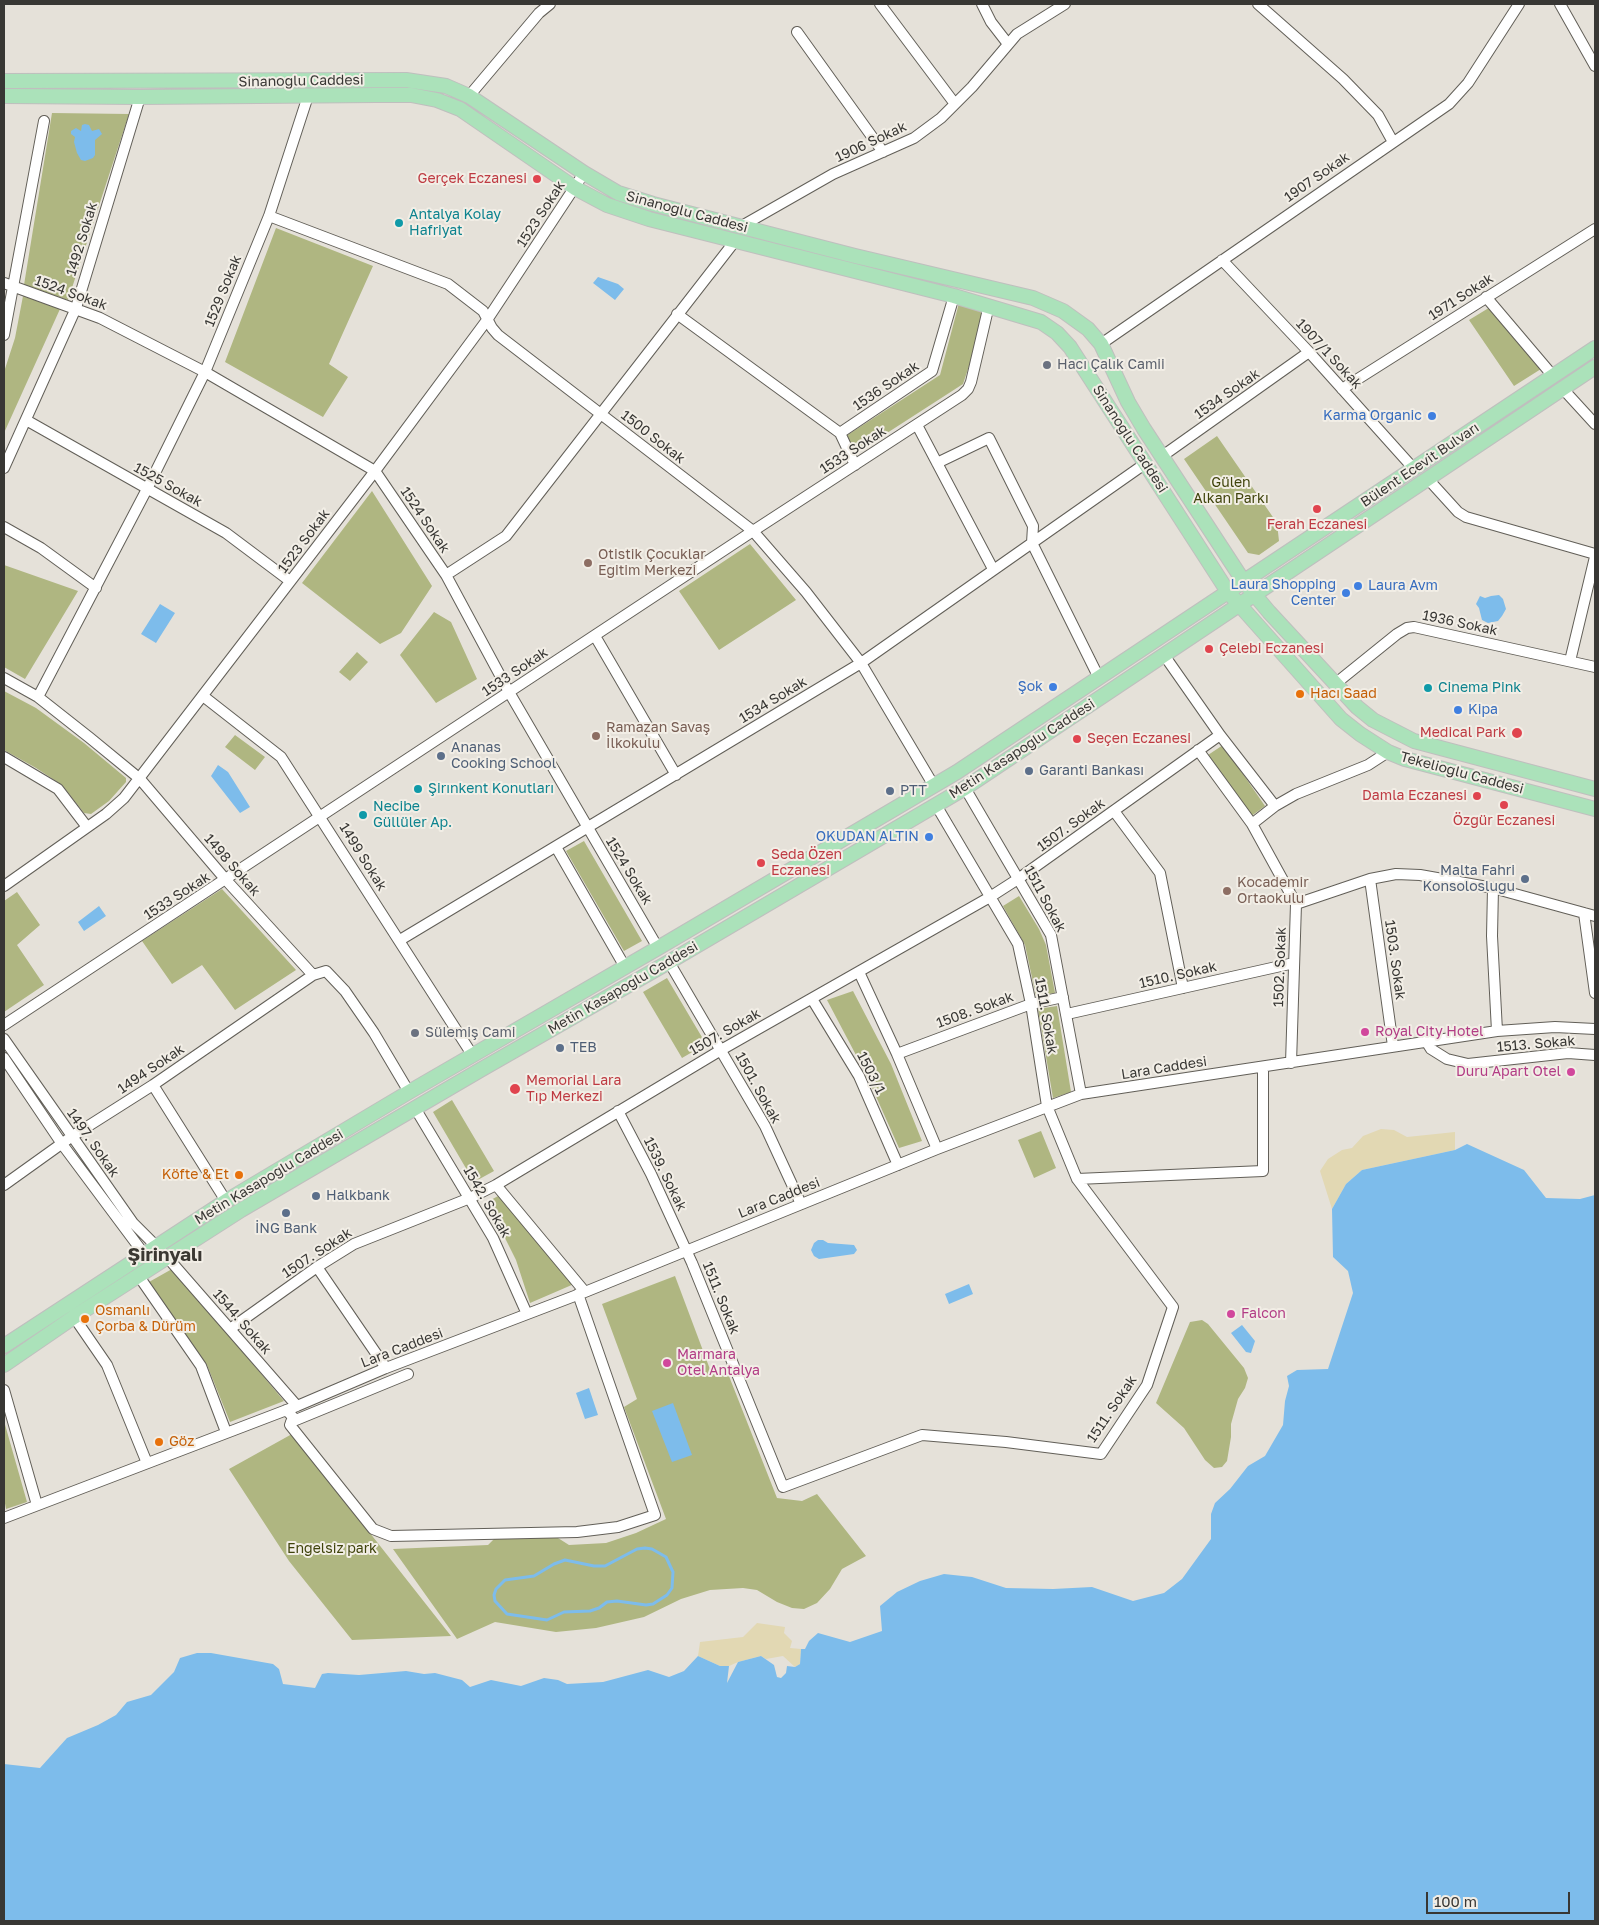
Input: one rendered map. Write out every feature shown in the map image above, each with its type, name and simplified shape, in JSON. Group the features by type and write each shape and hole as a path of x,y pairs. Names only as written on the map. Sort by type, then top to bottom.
{"main road":[{"name":"Si̇nanoğlu Caddesi","path":"4,81 406,80 446,86 469,96 584,173 618,193 653,204 1033,298 1063,311 1075,319 1088,329 1101,344 1128,402 1161,458 1254,594"},
{"name":"Si̇nanoğlu Caddesi","path":"4,96 411,95 438,100 460,109 575,188 607,205 735,241 989,305 1041,322 1057,333 1070,347 1238,605"},
{"name":"Bülent Ecevit Bulvarı","path":"1228,592 1595,348"},
{"name":"Bülent Ecevit Bulvarı","path":"1238,605 1595,367"},
{"name":"Metin Kasapoğlu Caddesi","path":"162,1252 226,1201 934,786 1228,592"},
{"name":"Tekelioglu Caddesi","path":"1254,594 1335,684 1357,707 1373,720 1414,741 1595,789"},
{"name":"Metin Kasapoğlu Caddesi","path":"4,1346 162,1252 240,1210 965,788 1238,605"},
{"name":"Tekelioglu Caddesi","path":"1238,605 1341,720 1388,752 1404,758 1595,809"},
{"name":"Metin Kasapoğlu Caddesi","path":"4,1365 138,1275 149,1260"}],"street":[{"path":"469,96 539,13 550,4"},
{"path":"880,4 955,104"},
{"path":"982,4 991,22 1008,44"},
{"name":"1906 Sokak","path":"740,226 833,174 914,138 941,118 972,87 1016,34 1065,4"},
{"path":"1258,4 1343,79 1378,115 1393,142"},
{"name":"1907 Sokak","path":"1101,344 1449,104 1468,83 1519,4"},
{"path":"1560,4 1595,66"},
{"path":"797,32 883,152"},
{"name":"1529 Sokak","path":"38,697 147,489 205,372 269,216 308,96"},
{"name":"1492 Sokak","path":"4,468 76,308 140,97"},
{"path":"4,335 8,285 44,121"},
{"name":"1523 Sokak","path":"4,886 87,827 124,798 140,779 487,320 584,173"},
{"name":"1500 Sokak","path":"269,216 448,284 483,311 498,336 753,531 806,592 861,663 934,786"},
{"name":"1971 Sokak","path":"1342,389 1595,229"},
{"path":"446,575 506,536 735,241"},
{"name":"1907/1 Sokak","path":"1222,260 1309,352 1414,469"},
{"name":"1524 Sokak","path":"8,285 100,318 205,372 374,471 446,575 509,692 658,948"},
{"name":"1536 Sokak","path":"840,434 932,371 954,296"},
{"path":"1486,297 1553,376"},
{"name":"1533 Sokak","path":"4,1025 962,395 968,389 989,305"},
{"path":"677,314 840,434 855,464"},
{"name":"1534 Sokak","path":"1161,458 1309,352"},
{"path":"1563,389 1595,424"},
{"name":"1525 Sokak","path":"26,420 226,533 290,581"},
{"path":"917,425 993,570"},
{"path":"937,463 988,438 1033,526 1032,543 1099,678"},
{"name":"1534 Sokak","path":"400,940 861,663 1146,463"},
{"path":"1428,479 1458,512 1466,517 1595,555 1570,661"},
{"path":"4,527 41,548 96,588"},
{"name":"1936 Sokak","path":"1335,684 1397,634 1407,628 1414,627 1595,667"},
{"path":"595,636 676,775"},
{"path":"1164,655 1220,735 1275,806"},
{"name":"1498 Sokak","path":"4,678 38,697 140,779 226,880 313,975"},
{"name":"1499 Sokak","path":"203,696 278,754 321,817 473,1056"},
{"name":"1507. Sokak","path":"230,1329 354,1244 470,1198 496,1185 721,1050 990,897 1220,735"},
{"path":"1198,750 1252,824 1296,904 1370,878 1396,874 1420,875 1493,888 1595,916"},
{"path":"1252,824 1275,806 1296,794 1379,759 1388,752"},
{"path":"4,757 58,789 87,827"},
{"name":"1511 Sokak","path":"965,788 1051,935 1081,1094"},
{"name":"1511. Sokak","path":"686,1251 783,1487 922,1435 1006,1442 1101,1454 1148,1385 1173,1307 1077,1179 1047,1106 1031,1004 1018,944 936,805"},
{"path":"1114,811 1160,874 1183,988"},
{"path":"556,847 625,967"},
{"name":"1503. Sokak","path":"1370,878 1393,1046"},
{"path":"1493,888 1492,936 1497,1031"},
{"name":"1502. Sokak","path":"1290,1063 1296,904"},
{"path":"1584,913 1595,993"},
{"name":"1501. Sokak","path":"669,962 765,1126 801,1204"},
{"name":"1510. Sokak","path":"1067,1014 1294,963"},
{"path":"313,975 326,972 345,991 374,1033 409,1092"},
{"path":"859,972 897,1054 937,1149"},
{"name":"1494 Sokak","path":"4,1185 313,975"},
{"name":"1508. Sokak","path":"897,1054 1031,1004 1063,997"},
{"name":"1503/1","path":"812,999 859,1076 898,1165"},
{"name":"Lara Caddesi","path":"4,1518 286,1410 386,1368 581,1293 937,1149 1081,1094 1497,1031 1555,1027 1595,1029"},
{"name":"1497. Sokak","path":"4,1039 133,1223 162,1252"},
{"name":"1513. Sokak","path":"1426,1041 1431,1049 1447,1059 1468,1064 1568,1053 1595,1055"},
{"name":"1497. Sokak","path":"4,1058 62,1144 149,1260"},
{"path":"1077,1179 1263,1170 1263,1067"},
{"path":"153,1085 226,1201"},
{"name":"1542. Sokak","path":"415,1108 493,1238 527,1314"},
{"name":"1539. Sokak","path":"618,1111 651,1174 686,1251"},
{"path":"286,1410 293,1417 290,1425 374,1529 391,1536 577,1532 618,1527 655,1515 581,1293 496,1185"},
{"name":"1544. Sokak","path":"162,1252 296,1406"},
{"path":"317,1268 386,1368"},
{"path":"138,1275 201,1366 226,1432"},
{"path":"74,1317 107,1365 147,1463"},
{"path":"291,1422 408,1374"},
{"path":"4,1390 37,1505"}],"green space":[{"path":"52,113 129,114 68,300 24,285"},
{"path":"276,228 373,266 329,364 348,377 323,417 225,362"},
{"path":"23,296 60,309 4,433 4,372 15,338"},
{"path":"959,303 983,310 975,348 963,384 856,453 846,436 940,375"},
{"path":"1492,306 1541,369 1514,386 1469,320"},
{"name":"Gülen Alkan Parkı","path":"1217,436 1277,523 1279,541 1259,555 1248,553 1184,459"},
{"path":"372,491 432,586 401,633 380,644 302,583"},
{"path":"750,544 796,600 719,650 679,591"},
{"path":"4,565 78,591 25,679 4,667"},
{"path":"434,612 451,622 477,679 436,703 400,655"},
{"path":"357,652 368,662 350,681 339,672"},
{"path":"4,691 36,708 84,743 126,778 126,782 109,801 91,814 84,813 62,785 4,750"},
{"path":"235,735 265,757 255,770 225,747"},
{"path":"1223,745 1265,806 1250,817 1208,755"},
{"path":"584,841 642,941 624,951 566,851"},
{"path":"222,889 296,970 235,1010 202,965 172,984 142,941"},
{"path":"17,892 40,925 17,945 44,985 4,1012 4,901"},
{"path":"1019,896 1039,929 1046,945 1055,993 1036,996 1025,945 1003,906"},
{"path":"667,978 706,1044 682,1058 643,992"},
{"path":"853,991 891,1064 922,1141 899,1148 866,1074 827,1000"},
{"path":"1057,1006 1071,1092 1053,1098 1038,1009"},
{"path":"452,1100 494,1171 474,1182 433,1112"},
{"path":"1041,1131 1056,1168 1034,1178 1018,1140"},
{"path":"500,1195 574,1284 530,1303 516,1260 487,1202"},
{"path":"172,1269 284,1401 230,1422 207,1365 149,1282"},
{"path":"675,1276 711,1372 725,1366 777,1498 802,1501 817,1494 866,1556 842,1569 830,1589 817,1603 804,1609 792,1608 777,1602 757,1590 743,1588 710,1590 681,1599 644,1617 596,1628 556,1632 495,1622 457,1639 393,1549 488,1545 495,1538 558,1538 569,1545 606,1543 636,1533 666,1519 624,1407 637,1399 602,1304"},
{"path":"1202,1320 1208,1324 1244,1368 1248,1378 1245,1388 1238,1399 1231,1424 1227,1461 1222,1467 1214,1468 1205,1460 1184,1428 1156,1403 1190,1322"},
{"path":"4,1421 27,1502 6,1509 4,1498"},
{"name":"Engelsiz park","path":"292,1434 451,1636 352,1640 289,1561 229,1469"}],"sand":[{"path":"1381,1129 1394,1130 1407,1137 1455,1132 1455,1150 1362,1170 1346,1184 1332,1209 1320,1171 1328,1159 1342,1150 1352,1148 1363,1136"},
{"path":"757,1623 785,1627 784,1633 792,1641 790,1648 801,1649 800,1664 795,1667 783,1656 766,1659 761,1656 729,1666 720,1666 698,1656 700,1642 743,1637"}],"water":[{"path":"82,125 89,125 92,131 99,129 102,134 95,140 95,155 93,158 85,161 81,160 77,153 74,142 75,137 71,134 71,131 76,128 81,131"},
{"path":"598,277 618,284 624,289 615,300 593,283"},
{"path":"1499,595 1503,599 1506,609 1502,616 1498,621 1488,623 1482,620 1476,604 1480,596 1485,598"},
{"path":"160,604 175,613 156,643 141,634"},
{"path":"218,765 228,772 250,807 240,813 211,776"},
{"path":"99,906 106,916 84,931 78,922"},
{"path":"1467,1144 1524,1170 1546,1198 1580,1199 1595,1195 1595,1921 4,1921 4,1764 40,1768 67,1738 116,1715 127,1702 151,1695 174,1672 180,1658 197,1653 211,1653 273,1664 279,1669 283,1684 315,1688 322,1674 328,1673 359,1675 406,1671 424,1674 435,1673 462,1680 470,1687 491,1680 521,1686 544,1678 558,1680 567,1684 603,1682 648,1670 669,1677 684,1671 698,1656 720,1666 729,1666 727,1683 738,1662 761,1656 774,1665 777,1677 781,1678 786,1673 787,1666 795,1667 800,1664 801,1649 805,1649 809,1641 818,1633 850,1642 882,1631 880,1606 897,1592 920,1581 944,1574 972,1577 1006,1588 1053,1589 1092,1587 1133,1601 1164,1593 1182,1579 1211,1539 1211,1514 1215,1503 1230,1489 1248,1466 1265,1456 1283,1425 1285,1401 1289,1386 1287,1376 1297,1370 1328,1369 1353,1293 1348,1271 1333,1257 1332,1209 1346,1184 1362,1170 1455,1150"},
{"path":"818,1240 828,1243 854,1245 857,1250 854,1254 819,1259 814,1256 811,1250 814,1243"},
{"path":"969,1284 973,1294 949,1304 945,1294"},
{"path":"1242,1325 1255,1341 1251,1353 1246,1352 1231,1333"},
{"path":"589,1388 598,1415 585,1419 576,1393"},
{"path":"673,1403 692,1455 672,1462 652,1411"}],"waterway":[{"path":"645,1548 652,1549 666,1557 673,1572 672,1588 667,1595 653,1604 607,1602 599,1608 590,1611 564,1612 547,1620 507,1614 495,1601 496,1589 505,1580 534,1576 565,1560 594,1566 605,1566 637,1549 645,1548"}],"place":[{"name":"Gerçek Eczanesi","path":"537,179"},
{"name":"Antalya Kolay Hafriyat","path":"399,223"},
{"name":"Hacı Çalık Camii","path":"1047,365"},
{"name":"Karma Organic","path":"1432,416"},
{"name":"Ferah Eczanesi","path":"1317,509"},
{"name":"Otistik Çocuklar Eğitim Merkezi","path":"588,563"},
{"name":"Laura Avm","path":"1358,586"},
{"name":"Laura Shopping Center","path":"1346,593"},
{"name":"Çelebi Eczanesi","path":"1209,649"},
{"name":"Şok","path":"1053,687"},
{"name":"Cinema Pink","path":"1428,688"},
{"name":"Hacı Saad","path":"1300,694"},
{"name":"Kipa","path":"1458,710"},
{"name":"Medical Park","path":"1517,733"},
{"name":"Ramazan Savaş İlkokulu","path":"596,736"},
{"name":"Seçen Eczanesi","path":"1077,739"},
{"name":"Ananas Cooking School","path":"441,756"},
{"name":"Garanti Bankası","path":"1029,771"},
{"name":"Şirınkent Konutları","path":"418,789"},
{"name":"PTT","path":"890,791"},
{"name":"Damla Eczanesi","path":"1477,796"},
{"name":"Özgür Eczanesi","path":"1504,805"},
{"name":"Necibe Güllüler Ap.","path":"363,815"},
{"name":"OKUDAN ALTIN","path":"929,837"},
{"name":"Seda Özen Eczanesi","path":"761,863"},
{"name":"Malta Fahri Konsolosluğu","path":"1525,879"},
{"name":"Kocademir Ortaokulu","path":"1227,891"},
{"name":"Royal City Hotel","path":"1365,1032"},
{"name":"Sülemiş Cami","path":"415,1033"},
{"name":"TEB","path":"560,1048"},
{"name":"Duru Apart Otel","path":"1571,1072"},
{"name":"Memorial Lara Tıp Merkezi","path":"515,1089"},
{"name":"Köfte & Et","path":"239,1175"},
{"name":"Halkbank","path":"316,1196"},
{"name":"İNG Bank","path":"286,1213"},
{"name":"Falcon","path":"1231,1314"},
{"name":"Osmanlı Çorba & Dürüm","path":"85,1319"},
{"name":"Marmara Otel Antalya","path":"667,1363"},
{"name":"Göz","path":"159,1442"}],"district":[{"name":"Şirinyalı","path":"165,1255"}]}
